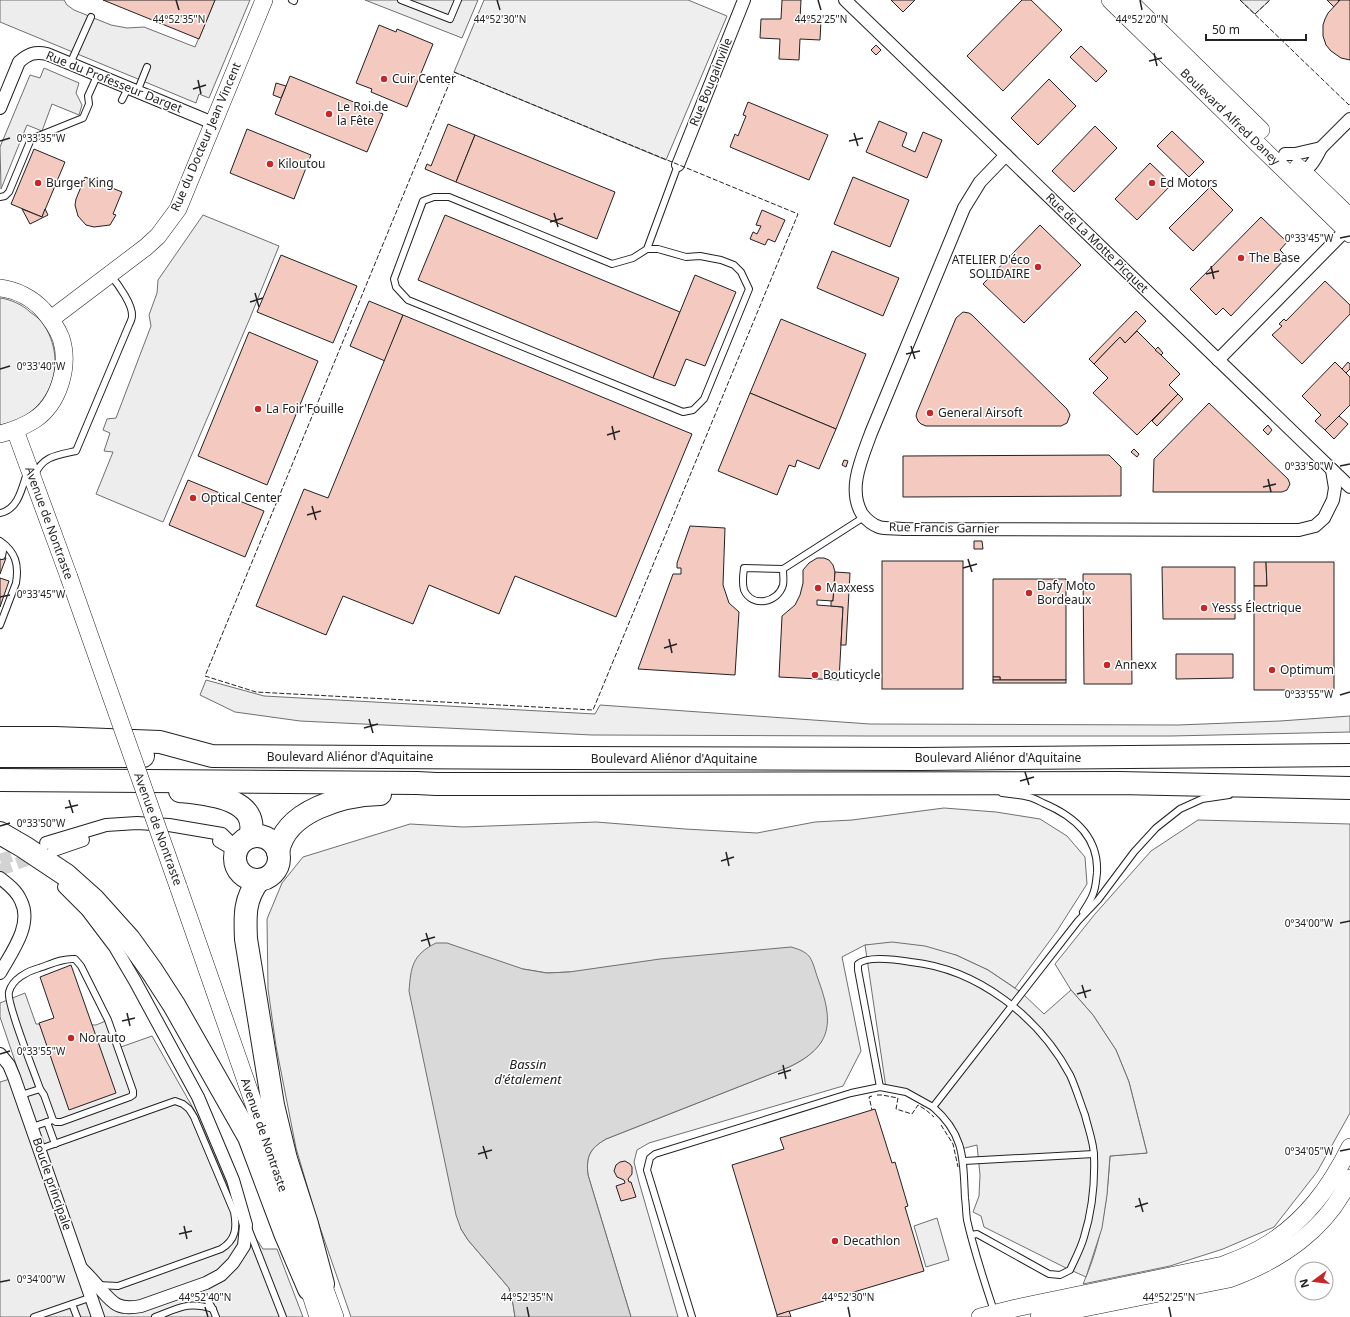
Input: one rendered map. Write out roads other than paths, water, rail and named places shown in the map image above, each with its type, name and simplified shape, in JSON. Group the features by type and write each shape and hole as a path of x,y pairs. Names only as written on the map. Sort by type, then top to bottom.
{"highway":[{"path":"0,730 54,738"},
{"name":"Boulevard Aliénor d'Aquitaine","path":"0,738 54,738 160,742 212,756 927,759 1350,755"},
{"path":"0,756 212,756"},
{"name":"Boulevard Aliénor d'Aquitaine","path":"0,780 385,782 436,784 1119,783 1350,788"},
{"path":"106,780 121,784 193,792 240,805 247,810 251,818 252,830 242,846 236,864 239,871 251,880 265,879 275,871 278,865 278,852 282,839 288,828 314,810 337,800 362,795 417,794 436,784"},
{"path":"0,833 30,850 66,875 94,900 128,939 152,971 174,1005 249,1137 285,1233 316,1287"},
{"path":"242,846 257,836 270,841 278,852"},
{"path":"259,880 249,895 245,916 246,940 274,1112 286,1159 307,1224 316,1287"}],"street":[{"name":"Rue du Docteur Jean Vincent","path":"51,319 146,247 158,236 178,209 212,123 264,0"},
{"name":"Rue Bougainville","path":"678,165 744,0"},
{"name":"Rue de La Motte Picquet","path":"844,0 1350,487"},
{"name":"Boulevard Alfred Daney","path":"1110,0 1284,161 1303,172 1349,227"},
{"name":"Boulevard Alfred Daney","path":"1128,0 1349,227"},
{"name":"Rue du Professeur Darget","path":"0,108 19,62 25,57 38,52 47,54 212,123"},
{"path":"1303,172 1314,162 1321,148 1350,119"},
{"path":"1284,161 1295,154 1321,148"},
{"path":"864,517 858,508 856,500 856,483 861,459 871,433 964,208 980,182 1006,155"},
{"path":"1218,360 1349,227"},
{"path":"0,288 21,294 37,304 51,319 61,338 64,361 61,383 51,403 35,420 8,432"},
{"name":"Avenue de Nontraste","path":"8,432 31,474 69,577 178,886 316,1287 335,1317"},
{"name":"Rue Francis Garnier","path":"864,517 879,527 904,529 1299,530 1315,526 1324,518 1333,500 1335,488 1332,470"},
{"path":"50,847 106,825 138,824 169,825 211,831 222,834 230,841 242,846"},
{"path":"0,840 18,851 59,882 87,910 114,947 135,981 198,1097 233,1180 246,1225 244,1246 233,1263 221,1275 206,1283 141,1306 130,1308 115,1304 109,1300 81,1268"},
{"path":"0,878 11,886 21,900 24,912 24,923 20,936 0,973"},
{"name":"Boucle principale","path":"0,1054 9,1065 21,1095 98,1317"},
{"path":"990,1316 1016,1308 1223,1265 1247,1256 1268,1244 1316,1203 1332,1180 1350,1147"},
{"path":"1039,1317 1229,1279 1253,1270 1304,1239 1326,1216 1346,1188 1350,1178"},
{"name":"Avenue de Nontraste","path":"316,1287 318,1317"}],"lane":[{"path":"401,0 450,19 458,0"},
{"path":"70,64 91,17"},
{"path":"122,100 132,90 147,67"},
{"path":"0,197 5,196 9,192 32,139 83,118 89,104 88,96 97,76"},
{"path":"647,249 658,249 686,257 700,256 721,260 734,265 741,272 750,290 704,399 693,410 683,412 408,300 396,287 394,279 423,201 434,197 449,197 612,264 633,258 647,249 678,165"},
{"path":"0,512 11,508 16,502 31,474 43,462 59,454 76,451 132,316 131,308 119,286 110,274"},
{"path":"783,569 783,586 774,598 766,601 757,601 751,599 745,591 743,585 744,568 783,569 864,517"},
{"path":"0,542 3,551 2,556"},
{"path":"0,542 9,548 14,556 17,569 16,583 0,625"},
{"path":"919,783 979,790"},
{"path":"1266,793 1318,788"},
{"path":"995,792 1030,797 1057,809 1077,822 1086,834 1092,844 1096,856 1096,883 1093,895 1078,921"},
{"path":"933,1107 1078,921 1098,900 1134,852 1156,828 1180,809 1202,799 1238,795"},
{"path":"32,1127 50,1121 61,1122 133,1095 133,1091 108,1020 81,966 75,959 69,959 24,974 13,984 9,992 9,999 28,1055 40,1089 44,1095 50,1121 55,1144"},
{"path":"880,1086 858,970 858,964 862,960 892,960 935,966 954,972 988,988 1026,1018 1046,1039 1070,1076 1080,1100 1094,1154 1093,1198 1084,1237 1070,1270 1060,1275 1049,1274 977,1234 971,1235"},
{"path":"692,1317 647,1170 650,1158 655,1154 851,1093 880,1086 906,1092 933,1107 954,1132 959,1142 964,1161 967,1217 990,1316"},
{"path":"21,1095 40,1089"},
{"path":"40,1149 175,1102 183,1104 189,1109 194,1117 222,1183 235,1219 235,1233 232,1241 221,1250 118,1286 97,1285"},
{"path":"964,1161 1094,1154"},
{"path":"246,1225 283,1317"},
{"path":"175,1294 195,1293 201,1295 210,1303 216,1317"},
{"path":"34,1317 92,1297"},
{"path":"72,1304 77,1317"},
{"path":"155,1317 186,1306 200,1305 213,1309"}],"water":[{"name":"Bassin d'étalement","path":"436,943 447,943 523,969 547,973 569,972 660,959 791,947 804,952 810,958 823,994 827,1020 826,1031 822,1041 814,1050 804,1059 789,1067 606,1139 592,1150 588,1158 588,1175 631,1317 515,1317 509,1288 468,1240 461,1229 456,1215 409,991 414,962 422,952"}],"tunnel":[{"path":"0,860 30,849"},
{"path":"0,870 40,855"}],"place":[{"name":"Cuir Center","path":"384,79"},
{"name":"Le Roi de la Fête","path":"329,114"},
{"name":"Kiloutou","path":"270,164"},
{"name":"Burger King","path":"38,183"},
{"name":"Ed Motors","path":"1152,183"},
{"name":"The Base","path":"1241,258"},
{"name":"ATELIER D'éco SOLIDAIRE","path":"1038,267"},
{"name":"La Foir'Fouille","path":"258,409"},
{"name":"General Airsoft","path":"930,413"},
{"name":"Optical Center","path":"193,498"},
{"name":"Maxxess","path":"818,588"},
{"name":"Dafy Moto Bordeaux","path":"1029,593"},
{"name":"Yesss Électrique","path":"1204,608"},
{"name":"Annexx","path":"1107,665"},
{"name":"Optimum","path":"1272,670"},
{"name":"Bouticycle","path":"815,675"},
{"name":"Norauto","path":"71,1038"},
{"name":"Decathlon","path":"835,1241"}]}
